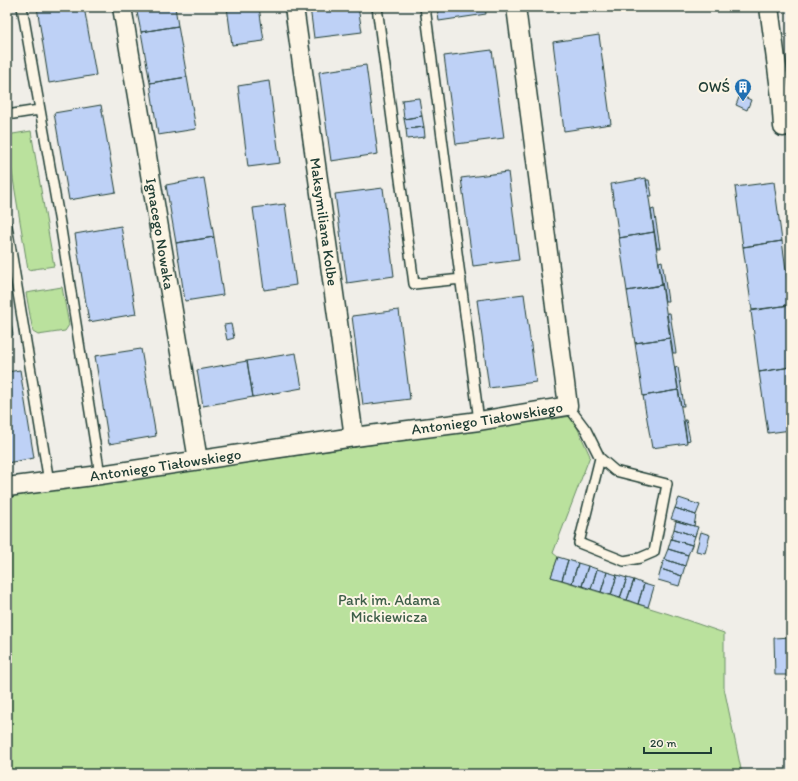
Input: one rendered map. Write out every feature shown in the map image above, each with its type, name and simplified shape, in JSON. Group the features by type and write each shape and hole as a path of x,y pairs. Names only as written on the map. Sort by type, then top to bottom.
{"street":[{"name":"Ignacego Nowaka","path":"122,7 198,460"},
{"name":"Maksymiliana Kolbe","path":"294,7 354,437"},
{"name":"Antoniego Tiałowskiego","path":"7,487 100,475 354,437 479,421 568,406 516,7"},
{"path":"769,7 781,97 783,127"}],"lane":[{"path":"22,7 62,237 100,475"},
{"path":"377,7 414,284 461,279"},
{"path":"425,7 479,421"},
{"path":"7,115 39,110"},
{"path":"7,226 49,482"},
{"path":"568,406 586,430 600,458 615,471 667,484 654,552 640,558 624,561 579,543 600,458"}],"green space":[{"path":"31,131 54,266 28,270 7,135"},
{"path":"62,287 69,325 65,331 38,335 33,332 26,293"},
{"name":"Park im. Adama Mickiewicza","path":"572,416 590,456 553,553 558,557 551,577 724,633 724,688 742,774 7,774 7,497"}],"building":[{"path":"37,7 84,7 96,75 49,83"},
{"path":"136,7 175,7 178,26 141,32"},
{"path":"227,7 259,7 264,41 232,45"},
{"path":"310,7 358,7 362,32 314,38"},
{"path":"437,7 485,7 486,14 439,21"},
{"path":"178,26 187,77 150,83 141,32"},
{"path":"599,35 611,124 564,131 553,42"},
{"path":"492,50 504,138 456,144 444,56"},
{"path":"366,65 378,154 331,161 319,72"},
{"path":"187,77 196,129 158,135 150,83"},
{"path":"269,81 280,163 248,167 238,86"},
{"name":"OWŚ","path":"740,95 751,100 747,110 736,105"},
{"path":"419,98 422,116 404,119 402,100"},
{"path":"101,105 116,192 69,200 54,113"},
{"path":"422,116 424,127 406,129 404,119"},
{"path":"424,127 425,137 407,139 406,129"},
{"path":"508,172 519,260 473,266 461,178"},
{"path":"204,178 214,237 176,243 166,185"},
{"path":"646,178 654,232 619,238 611,184"},
{"path":"646,180 649,180 652,196 649,196"},
{"path":"774,182 782,241 743,247 735,187"},
{"path":"383,188 394,276 347,283 335,194"},
{"path":"285,204 296,285 264,290 253,208"},
{"path":"654,209 660,248 657,248 651,210"},
{"path":"121,226 136,314 89,322 75,234"},
{"path":"654,232 662,285 627,291 619,238"},
{"path":"214,237 223,295 185,301 176,243"},
{"path":"782,241 791,305 752,310 743,247"},
{"path":"662,261 668,301 665,301 659,262"},
{"path":"662,285 670,338 635,343 627,291"},
{"path":"524,294 536,382 489,388 477,300"},
{"path":"7,300 13,335 7,336"},
{"path":"788,305 791,328 791,367 759,372 751,311"},
{"path":"399,310 410,399 363,405 352,316"},
{"path":"667,313 670,313 676,353 673,353"},
{"path":"231,324 234,338 227,340 224,325"},
{"path":"670,338 678,390 643,396 635,343"},
{"path":"141,349 156,436 109,444 95,356"},
{"path":"296,353 302,388 253,397 247,361"},
{"path":"247,361 253,397 203,406 197,370"},
{"path":"678,367 684,406 681,406 675,368"},
{"path":"791,367 791,430 768,433 759,372"},
{"path":"20,370 34,458 7,463 7,372"},
{"path":"678,390 687,443 652,448 643,396"},
{"path":"684,420 686,420 690,440 687,441"},
{"path":"679,498 700,505 696,515 675,508"},
{"path":"675,508 696,515 694,526 671,519"},
{"path":"676,521 698,527 695,536 674,529"},
{"path":"674,529 695,536 692,545 671,539"},
{"path":"701,532 710,535 705,553 696,551"},
{"path":"671,539 692,545 688,555 668,549"},
{"path":"668,549 688,555 685,566 664,559"},
{"path":"558,557 568,560 562,580 551,577"},
{"path":"664,559 685,566 682,576 661,569"},
{"path":"568,560 578,563 572,583 562,580"},
{"path":"578,563 588,566 582,586 572,583"},
{"path":"588,566 597,569 591,589 582,586"},
{"path":"597,569 607,572 601,592 591,589"},
{"path":"661,569 682,576 679,586 658,580"},
{"path":"607,572 617,575 611,595 601,592"},
{"path":"617,575 627,578 620,598 611,595"},
{"path":"627,578 634,580 627,600 620,598"},
{"path":"634,580 644,584 638,604 627,600"},
{"path":"644,584 654,587 648,607 638,604"},
{"path":"791,637 791,675 775,675 774,638"}],"place":[{"name":"OWŚ","path":"743,102"}]}
